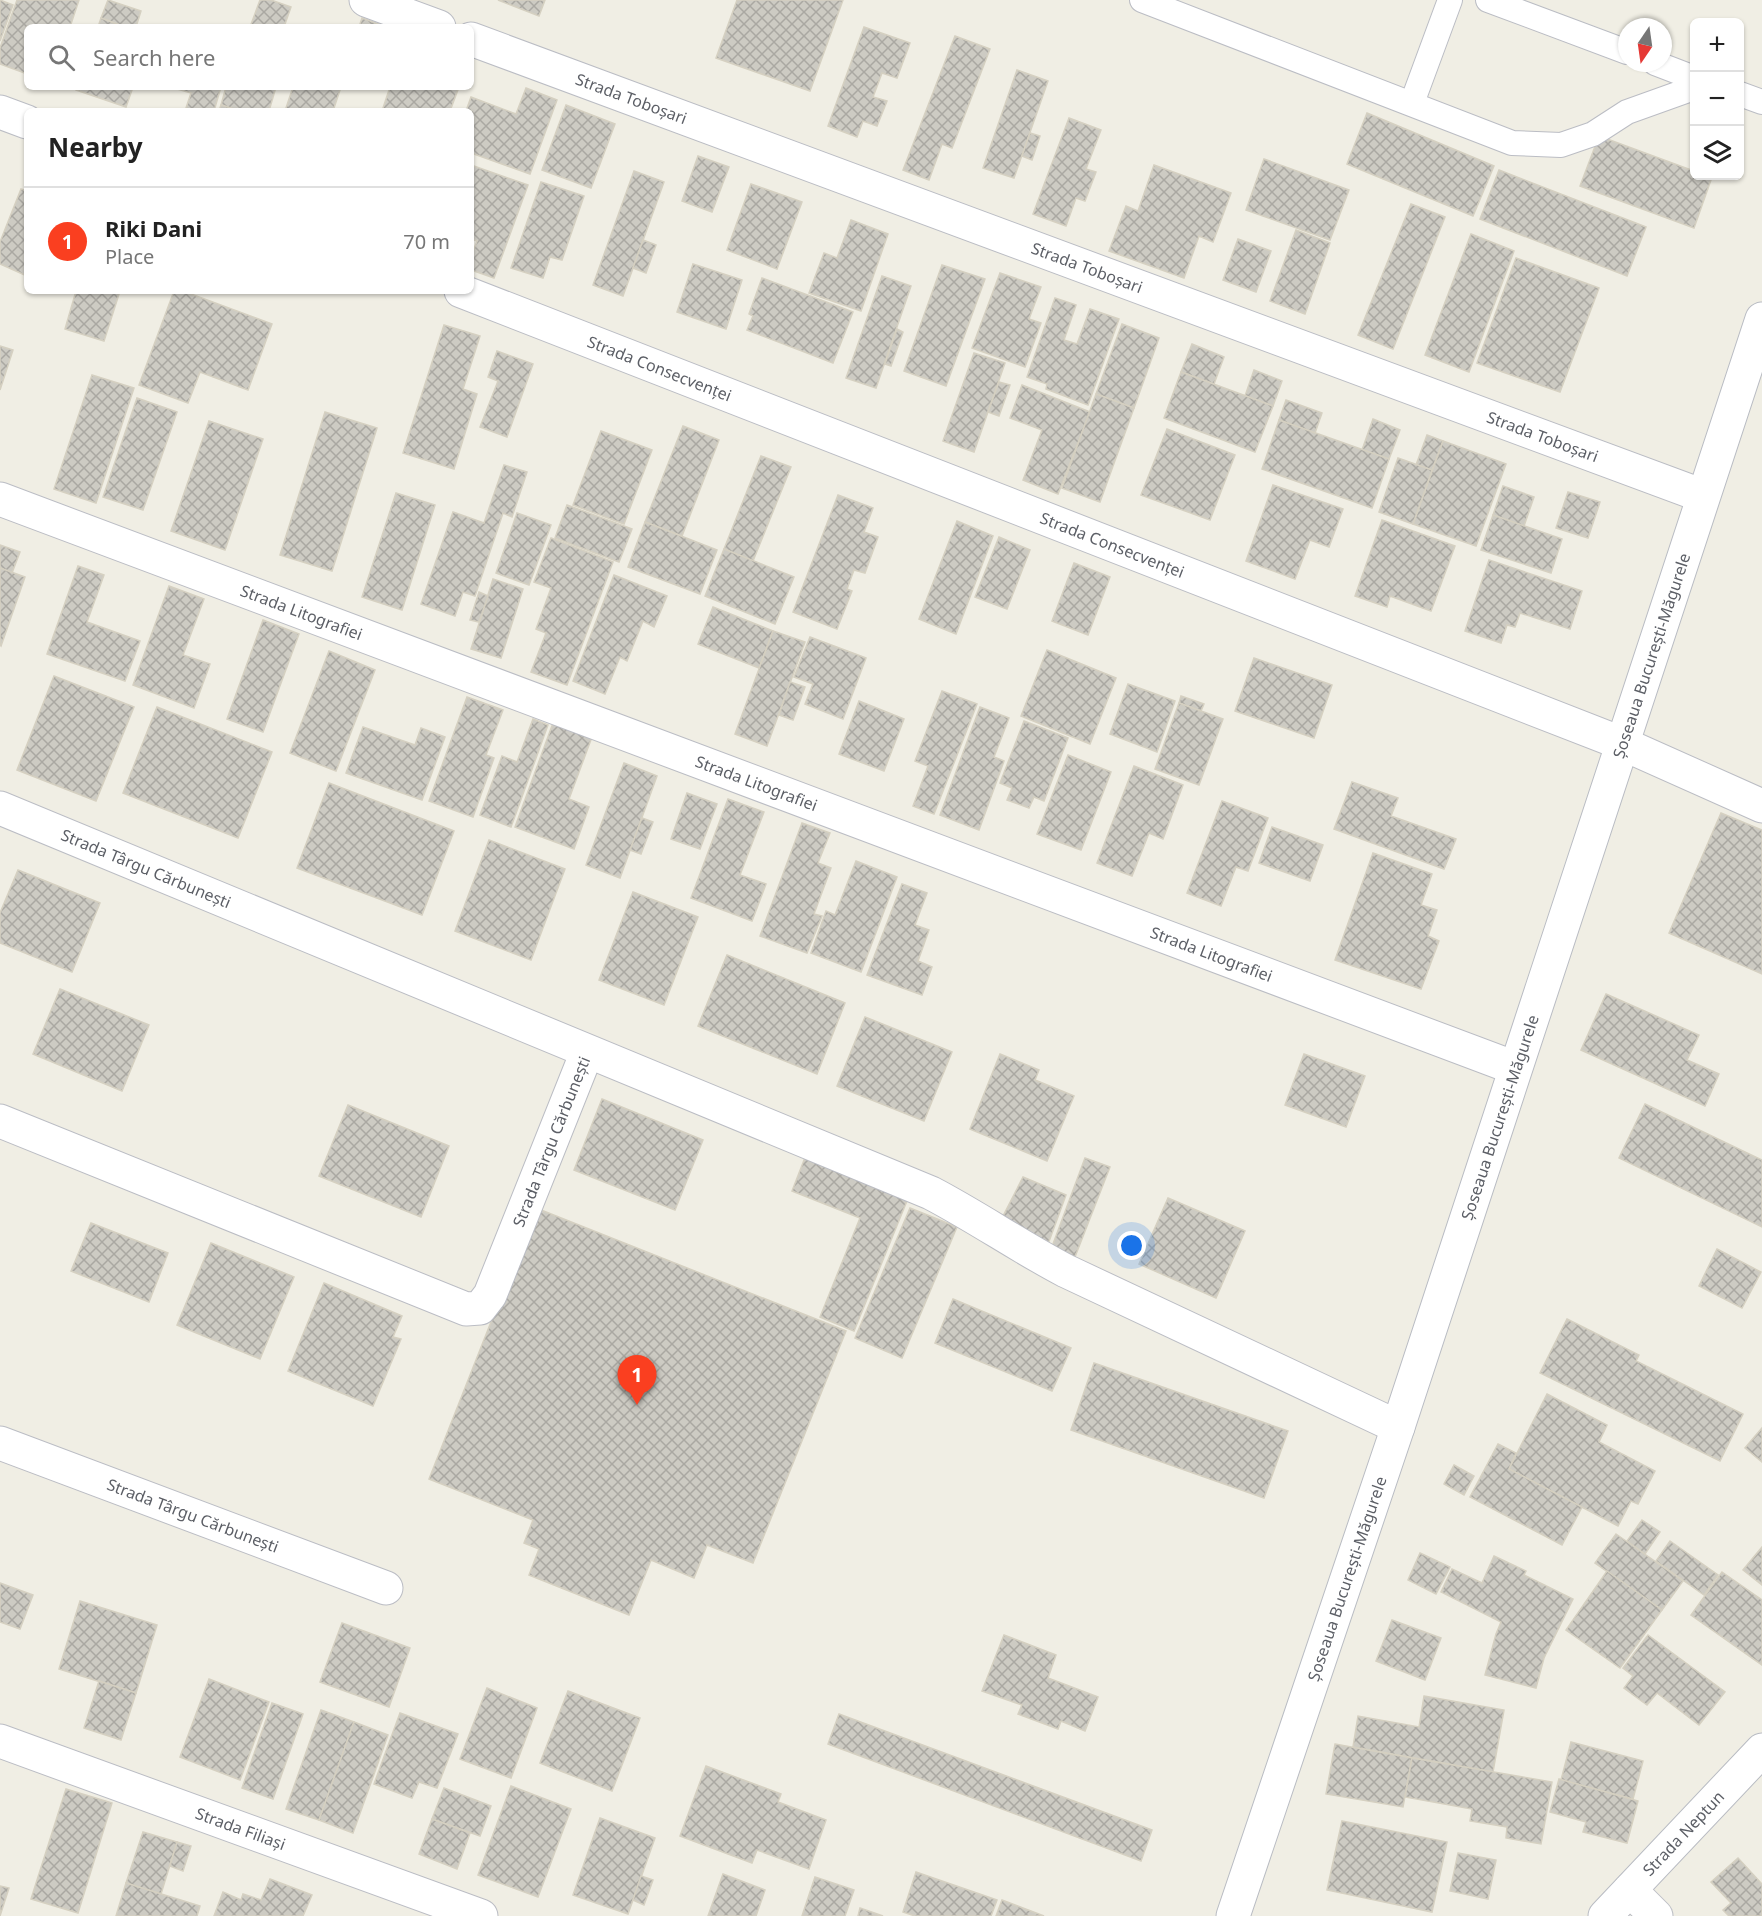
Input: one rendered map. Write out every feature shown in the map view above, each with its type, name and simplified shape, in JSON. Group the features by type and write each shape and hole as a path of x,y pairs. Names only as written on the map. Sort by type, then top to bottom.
{"street":[{"path":"366,0 431,24"},
{"name":"Strada Toboșari","path":"474,40 1703,496"},
{"path":"0,112 24,121"},
{"name":"Strada Consecvenței","path":"469,294 1622,743 1762,806"},
{"name":"Șoseaua București-Măgurele","path":"1233,1916 1398,1427 1762,319"},
{"name":"Strada Litografiei","path":"0,499 1515,1068"},
{"name":"Strada Târgu Cărbunești","path":"0,808 587,1052 490,1295 480,1308 466,1309 0,1121"},
{"path":"587,1052 931,1193 1029,1252 1066,1271 1398,1427"},
{"name":"Strada Târgu Cărbunești","path":"0,1443 386,1588"},
{"name":"Strada Filiași","path":"0,1741 481,1916"},
{"name":"Strada Neptun","path":"1605,1916 1762,1750"},
{"path":"1630,1890 1656,1916"}],"lane":[{"path":"1142,0 1512,143 1561,145 1593,134 1628,112 1690,90"},
{"path":"1412,103 1450,0"},
{"path":"1488,0 1618,49"},
{"path":"1672,69 1690,76"},
{"path":"1744,95 1762,102"}],"building":[{"path":"0,0 13,5 0,41"},
{"path":"17,0 79,0 71,24 24,24 24,73 0,64 0,48"},
{"path":"108,0 141,11 137,24 117,24 101,18"},
{"path":"260,0 271,0 291,7 285,24 251,24"},
{"path":"498,0 545,0 539,16"},
{"path":"737,0 843,0 810,91 716,58"},
{"path":"101,18 117,24 99,24"},
{"path":"362,18 379,24 360,24"},
{"path":"864,27 910,43 897,78 882,73 873,97 887,101 877,126 863,121 857,137 828,126"},
{"path":"955,36 990,49 952,148 942,144 929,180 903,170"},
{"path":"1017,70 1048,81 1014,178 983,168"},
{"path":"526,88 557,100 530,174 474,154 474,108 467,108 471,97 516,114"},
{"path":"76,90 132,90 126,107"},
{"path":"180,90 220,90 215,108 186,108 191,93"},
{"path":"225,90 275,90 270,108 230,108 221,105"},
{"path":"292,90 340,90 334,108 286,108"},
{"path":"389,90 458,90 451,108 383,108"},
{"path":"566,105 615,124 591,188 542,170"},
{"path":"1367,113 1494,166 1473,216 1347,164"},
{"path":"1069,118 1101,130 1086,169 1096,172 1085,201 1076,198 1066,226 1033,214"},
{"path":"1030,133 1040,136 1032,160 1022,156"},
{"path":"1599,136 1690,170 1690,180 1711,180 1694,228 1580,186"},
{"path":"698,156 729,167 712,212 682,201"},
{"path":"1264,159 1349,190 1330,240 1246,210"},
{"path":"1154,165 1231,193 1213,242 1199,236 1184,278 1109,251 1126,206 1138,211"},
{"path":"474,166 528,185 494,278 474,271 474,249 477,241 474,240"},
{"path":"1499,170 1646,227 1627,276 1480,219"},
{"path":"634,171 664,182 623,296 593,285"},
{"path":"541,182 584,196 562,260 550,257 543,278 511,268"},
{"path":"751,184 802,202 777,269 727,250"},
{"path":"21,189 24,190 24,275 0,264 0,242"},
{"path":"1411,204 1445,217 1393,349 1358,335"},
{"path":"851,220 888,234 861,311 809,293 824,253 837,258"},
{"path":"1296,230 1330,243 1305,314 1270,301"},
{"path":"1471,234 1514,251 1469,372 1425,355"},
{"path":"1238,239 1271,251 1256,292 1223,280"},
{"path":"643,240 656,245 646,273 633,268"},
{"path":"1516,258 1599,288 1560,392 1477,363"},
{"path":"693,264 742,280 726,329 677,312"},
{"path":"942,265 985,279 946,386 904,371"},
{"path":"1000,273 1041,287 1029,319 1041,323 1025,367 972,348"},
{"path":"882,276 911,286 876,388 846,378"},
{"path":"762,278 853,312 833,363 747,330 753,316 749,314"},
{"path":"75,294 119,294 104,341 65,329"},
{"path":"173,294 191,294 272,324 248,390 200,372 188,403 139,385"},
{"path":"1055,298 1076,305 1064,340 1077,344 1090,309 1119,319 1088,405 1046,389 1047,384 1027,377"},
{"path":"1122,324 1159,338 1134,408 1096,394"},
{"path":"444,325 480,336 463,389 477,394 454,469 403,453"},
{"path":"897,329 903,332 891,366 885,364"},
{"path":"1192,344 1224,357 1214,384 1181,372"},
{"path":"0,346 13,350 0,390"},
{"path":"497,351 533,364 507,437 480,427 498,381 488,377"},
{"path":"974,353 1005,363 974,452 943,441"},
{"path":"1254,370 1282,381 1273,406 1245,396"},
{"path":"1181,372 1273,406 1255,452 1164,418"},
{"path":"92,375 134,388 96,503 54,489"},
{"path":"999,382 1010,385 999,416 988,412"},
{"path":"1022,385 1090,412 1058,494 1023,480 1042,430 1010,418"},
{"path":"1096,394 1134,408 1100,502 1062,488"},
{"path":"137,398 177,412 143,510 103,497"},
{"path":"1286,400 1322,413 1315,433 1279,420"},
{"path":"325,412 377,428 332,571 280,555"},
{"path":"1373,419 1400,430 1389,459 1362,450"},
{"path":"1279,420 1389,459 1372,508 1262,469"},
{"path":"209,421 263,439 225,550 171,531"},
{"path":"683,426 719,440 682,536 645,522"},
{"path":"1167,429 1235,455 1210,520 1141,495"},
{"path":"601,431 652,450 624,524 573,505"},
{"path":"1427,435 1443,441 1432,470 1416,465"},
{"path":"1443,441 1506,464 1476,546 1413,524"},
{"path":"761,456 791,467 753,561 724,549"},
{"path":"1398,458 1432,470 1413,524 1379,512"},
{"path":"504,465 527,472 512,517 503,513 475,596 463,592 455,616 421,604 453,512 484,523"},
{"path":"1273,485 1343,509 1329,547 1310,540 1295,579 1246,561"},
{"path":"1503,486 1534,497 1524,526 1493,515"},
{"path":"1568,492 1600,502 1588,538 1556,528"},
{"path":"396,493 435,505 402,610 362,597"},
{"path":"838,495 873,508 864,532 878,537 865,573 854,570 847,589 852,591 837,629 793,612"},
{"path":"567,505 632,529 619,562 555,538"},
{"path":"517,513 551,525 529,585 496,573"},
{"path":"1493,515 1562,539 1551,573 1481,550"},
{"path":"1382,520 1455,546 1431,611 1390,596 1387,607 1355,596"},
{"path":"957,521 993,536 956,634 919,619"},
{"path":"645,522 717,550 700,594 628,567"},
{"path":"999,537 1030,550 1007,609 975,597"},
{"path":"551,538 613,562 567,685 531,672 546,633 536,629 551,588 534,582"},
{"path":"0,545 20,552 12,573 0,568"},
{"path":"724,549 794,577 775,624 705,596"},
{"path":"1489,560 1582,591 1570,629 1520,613 1515,627 1507,625 1501,643 1465,631"},
{"path":"1074,563 1110,577 1088,635 1052,621"},
{"path":"78,566 104,575 87,622 140,641 125,681 47,654"},
{"path":"0,568 25,577 1,646 0,645"},
{"path":"614,575 667,596 654,627 643,621 627,661 620,657 605,694 573,681"},
{"path":"493,579 523,589 501,658 471,649"},
{"path":"169,586 204,599 183,655 210,664 194,708 133,685"},
{"path":"479,592 488,596 479,622 470,620"},
{"path":"713,607 773,631 759,668 698,644"},
{"path":"263,620 299,634 263,732 227,719"},
{"path":"773,631 805,642 767,746 735,734"},
{"path":"810,637 866,658 843,719 805,704 813,684 794,677"},
{"path":"1047,650 1116,678 1090,744 1021,716"},
{"path":"329,651 375,670 336,771 290,753"},
{"path":"1254,658 1332,685 1314,738 1235,711"},
{"path":"54,676 134,707 96,801 17,770"},
{"path":"790,682 805,687 793,720 779,715"},
{"path":"1128,684 1175,701 1157,752 1110,734"},
{"path":"942,691 977,704 934,814 913,806 928,766 915,761"},
{"path":"1181,696 1204,704 1201,711 1179,703"},
{"path":"467,697 503,710 486,755 494,758 473,817 429,801"},
{"path":"859,701 904,719 884,771 839,754"},
{"path":"1179,703 1223,719 1199,785 1155,769"},
{"path":"157,707 272,752 238,838 123,793"},
{"path":"980,707 1009,718 994,757 1004,761 979,830 940,815"},
{"path":"533,719 548,725 511,827 480,815 502,756 517,762"},
{"path":"1024,721 1068,738 1044,801 1034,797 1029,808 1007,800 1012,788 1000,783"},
{"path":"553,723 592,737 569,799 589,807 574,849 515,827"},
{"path":"363,727 415,745 421,728 445,737 422,800 346,773"},
{"path":"1068,755 1111,772 1081,850 1037,834"},
{"path":"624,763 657,776 620,878 586,865"},
{"path":"1134,766 1183,785 1163,839 1149,833 1132,876 1097,863"},
{"path":"1352,782 1398,798 1391,816 1456,839 1444,869 1334,829"},
{"path":"329,783 454,831 422,915 297,868"},
{"path":"687,793 717,804 700,849 671,839"},
{"path":"728,799 764,812 740,875 766,884 752,921 691,898"},
{"path":"1222,801 1268,818 1248,871 1236,867 1221,906 1187,893"},
{"path":"1721,813 1762,830 1762,974 1669,933"},
{"path":"642,818 653,822 641,854 630,850"},
{"path":"802,823 830,833 818,863 831,868 814,914 822,916 807,953 760,936"},
{"path":"1272,827 1323,845 1310,881 1259,863"},
{"path":"489,840 565,869 531,960 455,931"},
{"path":"1373,853 1432,874 1421,905 1437,910 1428,936 1439,941 1421,989 1335,960"},
{"path":"856,861 897,877 861,972 811,953 826,911 835,915"},
{"path":"18,870 100,903 72,972 0,943 0,913"},
{"path":"902,884 927,893 915,925 929,930 918,961 932,967 922,995 867,975"},
{"path":"633,892 698,917 664,1005 599,980"},
{"path":"727,955 845,1003 817,1074 698,1026"},
{"path":"60,989 149,1025 122,1091 33,1054"},
{"path":"1606,994 1699,1035 1687,1060 1719,1074 1705,1106 1581,1050"},
{"path":"865,1017 952,1052 924,1121 837,1086"},
{"path":"1000,1054 1039,1070 1035,1080 1074,1096 1047,1161 970,1129"},
{"path":"1304,1054 1365,1076 1346,1127 1285,1105"},
{"path":"602,1099 703,1140 675,1210 574,1170"},
{"path":"1645,1104 1762,1160 1762,1227 1619,1158"},
{"path":"348,1105 449,1146 421,1217 319,1176"},
{"path":"806,1155 909,1196 854,1331 820,1317 860,1218 792,1191"},
{"path":"1085,1158 1110,1167 1073,1262 1050,1252"},
{"path":"1023,1177 1066,1195 1047,1247 1000,1222"},
{"path":"1168,1198 1245,1231 1216,1298 1139,1264"},
{"path":"536,1208 846,1331 753,1563 707,1545 694,1578 651,1560 629,1615 529,1575 539,1549 524,1543 533,1520 429,1479"},
{"path":"910,1208 957,1227 902,1358 855,1338"},
{"path":"91,1223 168,1253 149,1302 71,1271"},
{"path":"211,1243 294,1277 260,1359 177,1325"},
{"path":"1717,1249 1761,1272 1742,1308 1699,1286"},
{"path":"324,1283 402,1316 393,1337 401,1339 373,1406 288,1371"},
{"path":"953,1299 1071,1348 1052,1391 935,1343"},
{"path":"1567,1319 1639,1355 1636,1361 1743,1414 1720,1461 1540,1373"},
{"path":"1094,1363 1288,1431 1264,1498 1071,1430"},
{"path":"1547,1394 1607,1425 1599,1442 1655,1471 1638,1504 1631,1501 1618,1526 1509,1469"},
{"path":"1762,1428 1762,1462 1745,1448"},
{"path":"1498,1444 1516,1453 1509,1469 1582,1507 1562,1545 1470,1497"},
{"path":"1454,1465 1474,1476 1464,1495 1444,1484"},
{"path":"1642,1520 1660,1532 1645,1554 1627,1541"},
{"path":"1616,1534 1683,1581 1662,1610 1595,1563"},
{"path":"1670,1541 1718,1575 1704,1595 1656,1561"},
{"path":"1762,1547 1762,1585 1743,1570"},
{"path":"1420,1553 1450,1567 1436,1594 1408,1580"},
{"path":"1494,1556 1526,1571 1524,1575 1573,1599 1544,1658 1536,1688 1485,1675 1501,1622 1441,1592 1452,1569 1482,1583"},
{"path":"1607,1571 1662,1610 1620,1668 1566,1630"},
{"path":"1722,1572 1762,1600 1762,1665 1691,1615"},
{"path":"0,1583 33,1595 20,1629 0,1622"},
{"path":"80,1601 157,1625 136,1693 59,1669"},
{"path":"1392,1620 1441,1638 1425,1680 1376,1661"},
{"path":"342,1623 410,1648 389,1707 320,1682"},
{"path":"1004,1635 1056,1655 1048,1678 1098,1697 1085,1731 1061,1721 1058,1729 1018,1714 1022,1705 982,1691"},
{"path":"1648,1635 1725,1692 1699,1725 1657,1693 1647,1705 1624,1688 1633,1676 1623,1668"},
{"path":"209,1679 269,1702 240,1780 180,1757"},
{"path":"99,1681 136,1693 121,1740 84,1728"},
{"path":"487,1688 537,1708 511,1778 460,1759"},
{"path":"568,1691 640,1718 612,1791 540,1763"},
{"path":"1424,1696 1504,1710 1493,1772 1353,1747 1358,1716 1419,1727"},
{"path":"272,1703 303,1714 273,1799 242,1788"},
{"path":"321,1710 354,1722 319,1820 286,1809"},
{"path":"400,1713 458,1734 437,1788 419,1782 412,1798 374,1784"},
{"path":"839,1714 1152,1830 1141,1861 828,1744"},
{"path":"354,1722 388,1735 353,1833 319,1820"},
{"path":"1571,1742 1643,1761 1633,1799 1561,1780"},
{"path":"1335,1744 1412,1758 1403,1807 1326,1794"},
{"path":"1412,1758 1552,1782 1541,1844 1506,1838 1507,1827 1470,1821 1472,1809 1405,1797"},
{"path":"706,1766 781,1794 778,1802 826,1820 809,1869 757,1850 752,1863 680,1836"},
{"path":"1559,1779 1638,1801 1627,1843 1583,1832 1586,1822 1550,1812"},
{"path":"511,1786 571,1809 538,1897 478,1875"},
{"path":"444,1788 491,1806 480,1836 432,1819"},
{"path":"66,1789 112,1803 78,1913 31,1899"},
{"path":"600,1818 655,1838 628,1914 573,1895"},
{"path":"432,1819 470,1833 457,1869 419,1854"},
{"path":"1342,1821 1447,1842 1432,1912 1327,1890"},
{"path":"143,1832 177,1842 161,1894 126,1883"},
{"path":"177,1842 191,1846 183,1871 170,1866"},
{"path":"1458,1853 1496,1860 1488,1899 1450,1891"},
{"path":"1738,1858 1762,1884 1762,1916 1729,1916 1723,1910 1731,1903 1711,1882"},
{"path":"916,1872 997,1900 991,1916 915,1916 903,1912"},
{"path":"723,1874 765,1890 756,1916 708,1916"},
{"path":"641,1876 653,1880 644,1905 633,1900"},
{"path":"815,1877 854,1890 845,1916 802,1916"},
{"path":"270,1879 312,1895 303,1916 214,1916 223,1892 241,1900 243,1894 261,1900"},
{"path":"126,1883 200,1906 197,1916 116,1916"},
{"path":"0,1886 9,1888 0,1916"},
{"path":"1002,1900 1044,1916 996,1916"},
{"path":"860,1908 883,1916 858,1916"}],"place":[{"name":"Riki Dani","path":"637,1405"}]}
